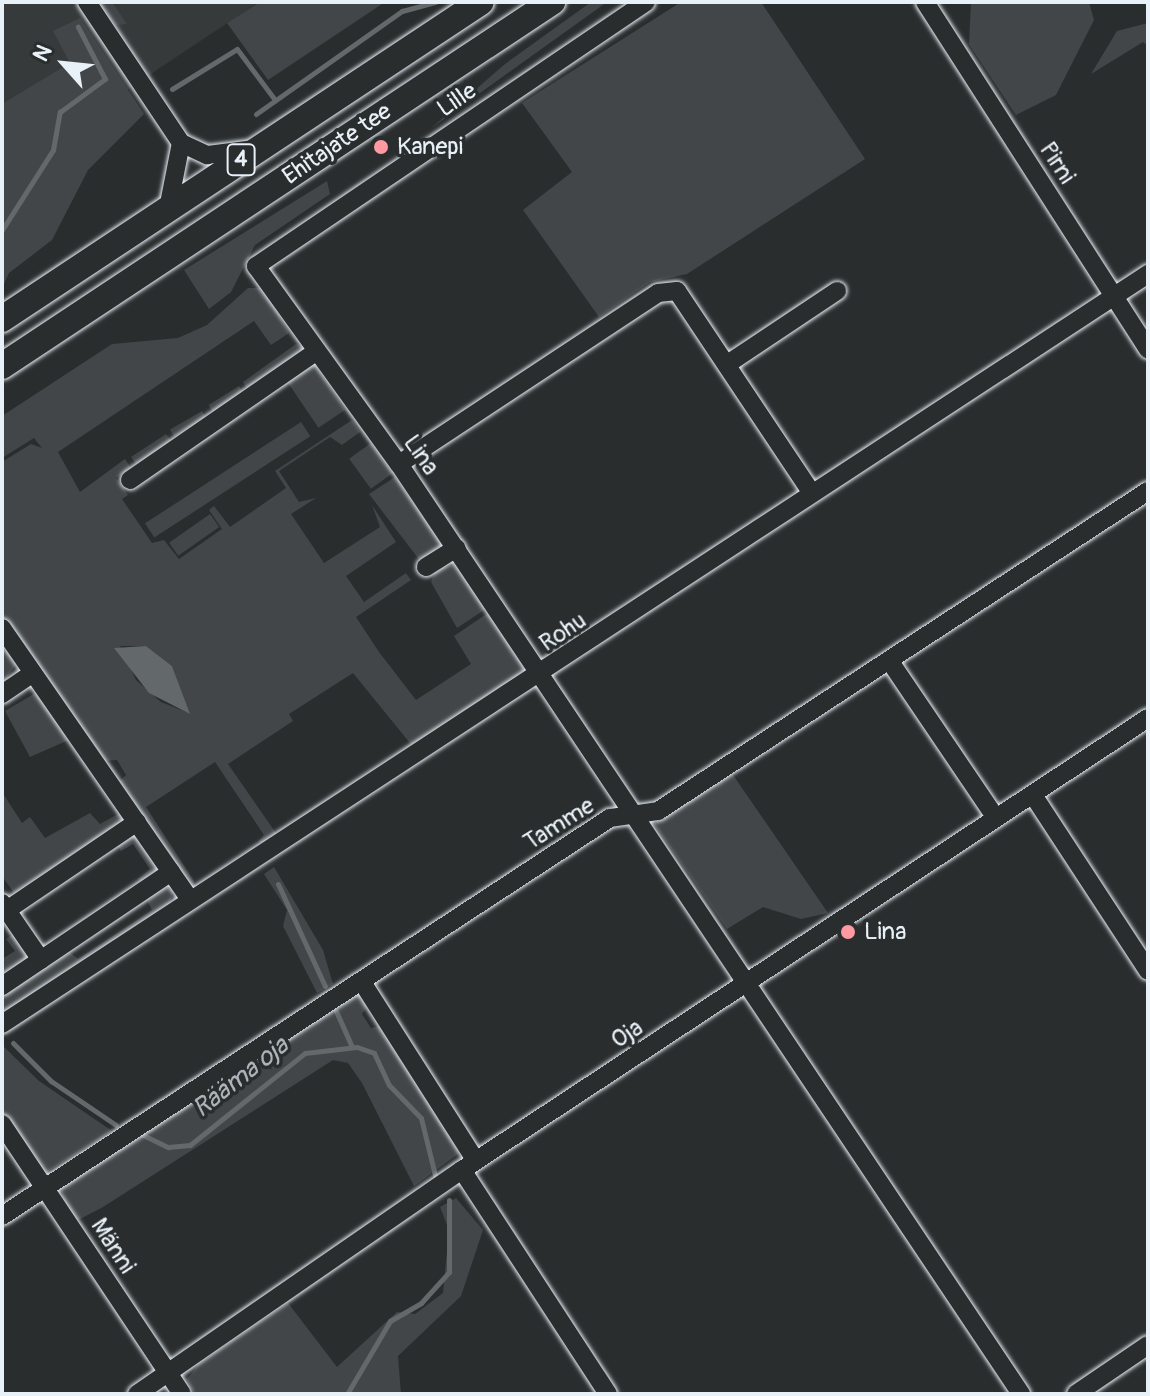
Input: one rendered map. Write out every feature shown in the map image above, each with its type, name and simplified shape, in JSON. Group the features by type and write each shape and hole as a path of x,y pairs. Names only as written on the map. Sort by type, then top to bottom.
{"highway":[{"name":"Ehitajate tee","path":"2,319 481,2"},
{"name":"Ehitajate tee","path":"2,366 552,2"}],"street":[{"path":"87,2 181,143 207,155 260,148"},
{"name":"Lille","path":"256,266 646,2"},
{"name":"Pirni","path":"925,2 1148,350"},
{"path":"168,209 181,143"},
{"name":"Lina","path":"256,266 456,548 631,815 1021,1394"},
{"name":"Rohu","path":"2,1024 189,898 542,676 811,492 1148,274"},
{"path":"729,363 837,291"},
{"path":"399,464 658,293 689,299 811,492"},
{"path":"130,480 317,351"},
{"name":"Tamme","path":"2,1216 610,818 658,811 891,663 1148,491"},
{"path":"426,567 456,548"},
{"path":"3,632 189,898"},
{"path":"891,663 996,818"},
{"path":"2,694 33,673"},
{"name":"Oja","path":"137,1394 469,1165 1148,718"},
{"path":"1033,795 1148,971"},
{"path":"41,960 4,907 137,822"},
{"path":"2,986 171,872"},
{"path":"362,982 608,1394"},
{"name":"Männi","path":"2,1124 182,1394"},
{"path":"1076,1394 1148,1345"}],"shaded area":[{"path":"2,2 259,2 2,173"},
{"path":"97,2 112,2 127,24 116,25"},
{"path":"260,2 385,2 268,80 227,23"},
{"path":"591,2 607,2 430,129 505,64"},
{"path":"681,2 761,2 865,159 687,274 650,282 599,317 523,210 572,172 522,103"},
{"path":"971,2 1089,2 1094,20 1056,95 1016,115 969,44"},
{"path":"80,18 144,114 88,170 52,240 9,273 2,288 2,104 70,63 53,31"},
{"path":"1148,23 1148,46 1143,42 1091,74 1117,31"},
{"path":"327,181 330,194 255,245 231,292 209,309 184,270"},
{"path":"248,288 263,288 289,333 271,345 254,321 58,452 80,492 125,459 131,468 116,478 128,495 122,499 152,543 164,540 179,559 222,529 209,510 214,506 230,527 286,488 275,471 352,420 360,432 342,445 330,437 279,471 299,502 316,498 291,514 324,563 380,527 372,505 396,542 346,576 364,602 406,573 411,580 356,617 379,652 416,700 471,664 454,636 488,613 524,664 522,674 414,748 353,673 289,714 293,721 228,764 278,836 268,843 258,842 264,835 215,762 146,807 194,881 191,891 119,782 126,775 117,760 102,761 2,621 2,462 31,444 42,448 34,438 2,458 2,416 112,344 178,338 207,325","holes":["120,646 146,646 172,666 189,713 161,702 136,680"]},
{"path":"296,344 304,347 303,355 248,390 243,382"},
{"path":"312,361 345,410 318,428 285,379"},
{"path":"239,386 244,394 213,413 208,405"},
{"path":"202,411 206,418 174,436 170,430"},
{"path":"301,422 310,436 154,538 145,523"},
{"path":"166,434 172,442 136,464 131,457"},
{"path":"371,443 393,473 371,489 349,459"},
{"path":"395,477 442,544 421,562 369,494"},
{"path":"210,514 219,527 178,556 169,543"},
{"path":"457,564 487,608 457,628 431,582 436,570"},
{"path":"146,646 172,666 190,714 149,693 114,648"},
{"path":"2,647 17,663 2,685"},
{"path":"37,692 71,739 30,757 5,711"},
{"path":"731,772 828,913 801,919 763,907 727,929 654,824"},
{"path":"2,792 22,823 30,817 45,838 90,813 100,824 120,813 128,822 5,901 14,893 2,876"},
{"path":"134,834 158,868 143,886 138,879 150,869 133,844 121,851 117,845"},
{"path":"274,867 323,950 333,984 317,993 283,926 287,910 264,874"},
{"path":"161,885 173,891 170,904 2,1017 2,990 68,951 78,959 152,910 147,900"},
{"path":"16,932 32,955 2,980 2,959 15,951 6,939"},
{"path":"358,989 368,1005 362,1014 371,1028 381,1026 456,1138 458,1154 414,1186 362,1083 348,1063 333,1060 103,1207 78,1220 69,1213 60,1186"},
{"path":"2,1045 39,1081 112,1131 45,1173 2,1111"},
{"path":"456,1198 483,1230 461,1296 398,1356 401,1394 195,1394 187,1379 199,1364 288,1303 337,1367 397,1312 415,1314 443,1293 449,1230 440,1207"}],"waterway":[{"path":"256,114 402,11 436,2"},
{"path":"2,230 53,150 60,112 105,79 78,27"},
{"path":"172,89 237,49 275,100"},
{"path":"278,884 325,986"},
{"path":"336,1011 352,1047"},
{"name":"Rääma oja","path":"13,1043 51,1081 116,1125"},
{"name":"Rääma oja","path":"143,1135 168,1147 190,1145 305,1053 357,1047 374,1053 389,1085 421,1118 435,1175"},
{"name":"Rääma oja","path":"347,1394 390,1321 421,1303 449,1272 449,1200"}],"place":[{"name":"Kanepi","path":"381,147"},
{"name":"Lina","path":"848,932"}]}
